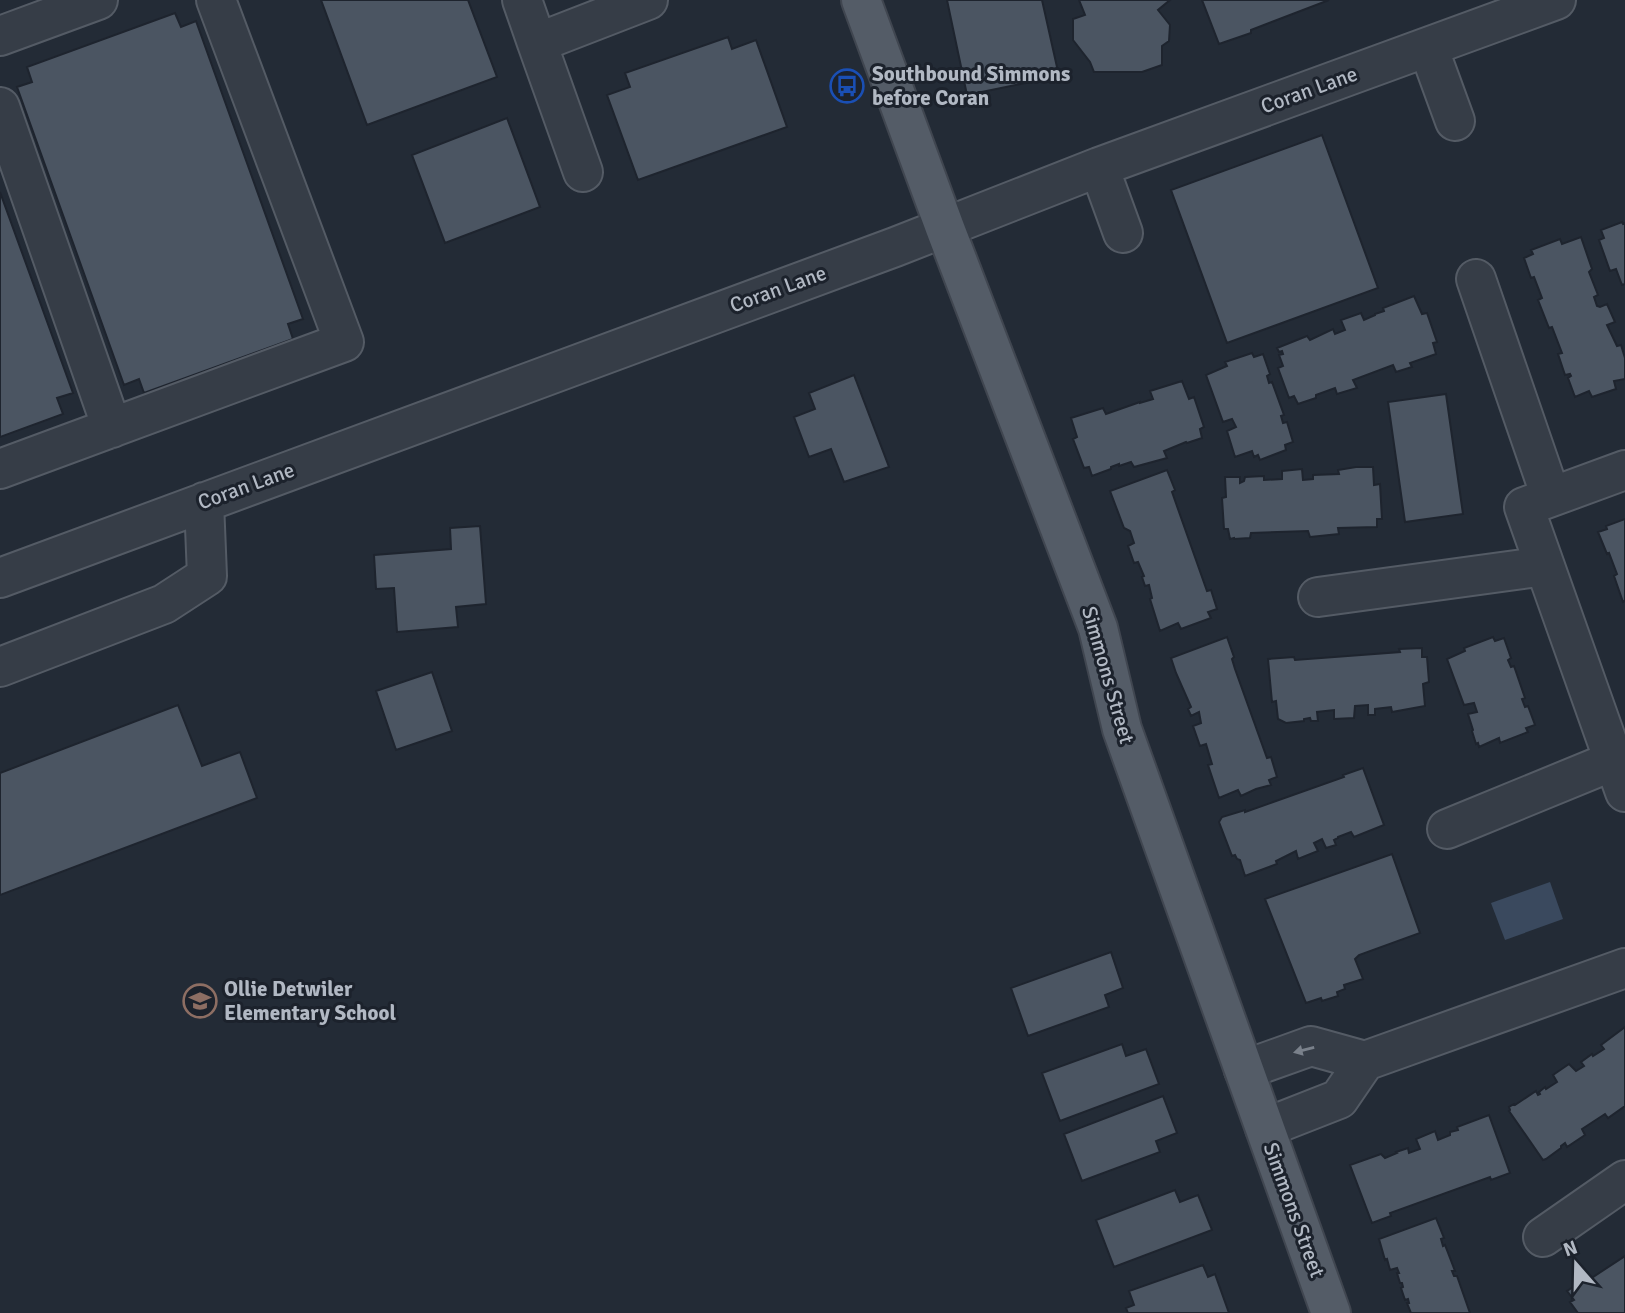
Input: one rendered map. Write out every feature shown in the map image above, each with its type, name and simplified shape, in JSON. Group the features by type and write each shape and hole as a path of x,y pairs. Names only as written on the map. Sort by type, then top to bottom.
{"main road":[{"name":"Simmons Street","path":"861,0 1098,628 1122,729 1331,1313"}],"street":[{"path":"0,36 98,0"},
{"path":"0,470 344,342 216,0"},
{"path":"522,0 583,172"},
{"path":"537,43 648,0"},
{"name":"Coran Lane","path":"0,578 945,228 1099,167 1556,0"},
{"path":"1428,47 1455,121"},
{"path":"0,107 112,428"},
{"path":"1099,167 1123,233"},
{"path":"1476,279 1550,497"},
{"path":"1447,829 1621,769 1524,507 1625,470"},
{"path":"0,667 164,604 207,576 204,502"},
{"path":"1318,597 1545,566"},
{"path":"1265,1128 1339,1099 1365,1062 1625,968"},
{"path":"1244,1070 1311,1045 1365,1062"},
{"path":"1544,1237 1625,1180"}],"water":[{"path":"1550,882 1563,919 1505,940 1491,903"}],"building":[{"path":"321,0 468,0 497,77 367,125"},
{"path":"947,0 1042,0 1059,76 967,95"},
{"path":"1079,0 1170,0 1158,10 1170,25 1169,41 1162,46 1162,65 1142,72 1094,72 1090,62 1073,40 1073,19 1085,15"},
{"path":"1202,0 1329,0 1219,44"},
{"path":"175,13 181,27 196,21 303,319 288,324 293,339 144,393 139,379 124,385 17,87 32,82 27,67"},
{"path":"728,37 732,49 756,40 787,127 638,180 607,95 630,87 625,73"},
{"path":"507,118 540,207 445,243 412,155"},
{"path":"1322,135 1378,288 1227,343 1171,190"},
{"path":"0,192 73,393 57,398 63,414 0,437"},
{"path":"1625,223 1625,284 1622,285 1616,269 1610,271 1599,240 1604,238 1601,230"},
{"path":"1581,237 1592,269 1589,272 1598,295 1594,297 1597,306 1607,304 1615,322 1607,325 1617,346 1621,345 1625,358 1625,379 1614,381 1616,389 1592,397 1589,391 1575,397 1568,378 1571,376 1565,375 1558,354 1562,353 1552,327 1549,328 1538,300 1542,298 1524,258 1533,254 1531,250 1560,239 1562,244"},
{"path":"1414,296 1422,314 1427,313 1437,342 1433,343 1436,354 1410,363 1412,367 1396,372 1393,365 1353,380 1357,388 1337,394 1335,388 1298,404 1294,396 1289,398 1278,368 1283,366 1279,355 1283,354 1277,348 1307,336 1310,340 1333,329 1335,334 1345,330 1341,320 1361,313 1364,320 1384,311 1383,308"},
{"path":"1252,353 1254,357 1263,354 1270,374 1267,376 1269,383 1272,382 1284,415 1281,416 1283,423 1287,422 1293,442 1285,445 1286,450 1260,460 1258,455 1254,457 1252,451 1235,457 1227,431 1236,427 1232,419 1223,422 1206,375 1227,366 1225,362"},
{"path":"854,375 889,467 844,482 831,449 809,457 794,417 815,409 809,393"},
{"path":"1182,381 1189,399 1194,397 1204,427 1200,429 1202,438 1164,451 1167,458 1134,467 1131,462 1119,464 1092,476 1089,467 1084,468 1073,439 1077,437 1071,418 1103,408 1106,414 1153,399 1150,391"},
{"path":"1446,394 1463,514 1405,522 1388,402"},
{"path":"1373,467 1374,485 1380,484 1382,519 1377,519 1377,527 1338,528 1339,534 1310,537 1308,531 1251,533 1250,538 1234,539 1230,539 1228,529 1224,529 1222,498 1226,497 1225,477 1240,477 1240,483 1245,477 1282,479 1282,471 1302,469 1303,480 1313,479 1313,475 1339,474 1338,470"},
{"path":"1167,470 1175,490 1172,492 1207,591 1211,590 1217,609 1208,612 1211,618 1181,629 1178,623 1160,631 1150,599 1149,585 1145,586 1144,576 1138,562 1134,563 1128,546 1134,543 1130,531 1124,528 1110,491"},
{"path":"1625,519 1623,602 1614,576 1617,574 1598,532"},
{"path":"480,526 486,604 456,607 458,627 397,632 394,588 376,589 374,555 451,549 450,528"},
{"path":"1227,637 1235,669 1267,758 1271,757 1277,777 1269,780 1271,785 1241,796 1238,790 1219,798 1208,765 1212,764 1206,744 1200,746 1193,726 1201,723 1199,712 1191,716 1188,709 1191,707 1171,658"},
{"path":"1493,637 1495,641 1504,638 1511,658 1508,660 1511,667 1514,666 1525,698 1522,699 1525,707 1528,706 1535,725 1526,728 1528,732 1500,743 1499,738 1479,747 1468,714 1477,712 1474,703 1464,705 1447,659 1465,651 1464,648"},
{"path":"1422,648 1422,657 1427,657 1429,682 1423,684 1425,706 1392,712 1391,707 1375,709 1375,715 1368,715 1368,705 1355,706 1354,718 1334,719 1334,710 1317,712 1318,721 1311,721 1310,718 1286,723 1278,719 1276,701 1272,702 1268,659 1294,657 1295,660"},
{"path":"432,672 452,731 396,750 376,691"},
{"path":"178,705 202,766 240,752 257,798 0,895 0,773"},
{"path":"1363,768 1384,825 1354,837 1351,832 1338,837 1334,840 1336,845 1326,848 1322,839 1314,843 1318,851 1298,859 1296,851 1276,861 1277,864 1245,876 1240,860 1235,855 1232,856 1219,822 1222,817 1245,812"},
{"path":"1392,854 1420,933 1359,955 1355,959 1363,979 1344,985 1345,989 1337,992 1338,996 1306,1003 1265,899"},
{"path":"1111,952 1123,988 1105,995 1109,1007 1028,1036 1011,988"},
{"path":"1625,1027 1625,1106 1608,1118 1605,1114 1582,1129 1585,1135 1567,1147 1565,1143 1543,1160 1509,1111 1509,1107 1536,1091 1540,1094 1545,1087 1546,1089 1557,1082 1553,1075 1569,1064 1576,1071 1584,1066 1581,1062 1604,1049 1601,1045"},
{"path":"1122,1044 1126,1056 1146,1049 1159,1084 1060,1121 1042,1073"},
{"path":"1163,1096 1177,1133 1156,1141 1160,1152 1082,1181 1064,1134"},
{"path":"1489,1115 1510,1173 1491,1180 1490,1177 1390,1213 1391,1216 1372,1223 1350,1165 1381,1154 1385,1158 1408,1148 1409,1153 1420,1149 1416,1139 1435,1131 1438,1140 1458,1130 1457,1127"},
{"path":"1175,1190 1180,1202 1198,1195 1212,1230 1114,1267 1096,1220"},
{"path":"1436,1218 1444,1238 1441,1239 1443,1246 1445,1245 1455,1271 1452,1271 1454,1276 1457,1276 1470,1313 1411,1313 1408,1299 1405,1300 1401,1288 1403,1287 1397,1268 1390,1270 1387,1259 1385,1260 1379,1239"},
{"path":"1625,1256 1625,1313 1578,1313 1570,1302 1574,1300 1567,1291"},
{"path":"1203,1265 1208,1277 1215,1274 1229,1313 1128,1313 1126,1308 1134,1305 1129,1291"}],"place":[{"name":"Southbound Simmons before Coran","path":"847,86"},
{"name":"Ollie Detwiler Elementary School","path":"200,1001"}]}
